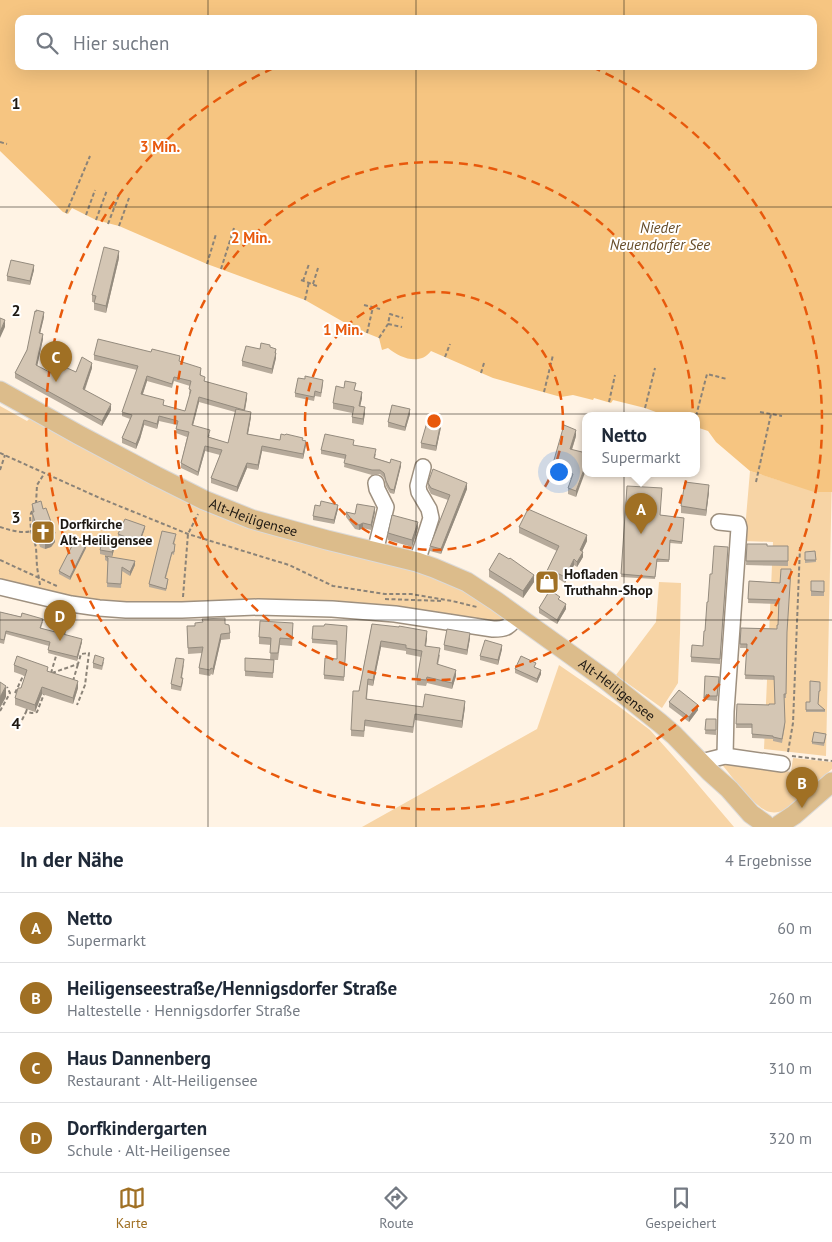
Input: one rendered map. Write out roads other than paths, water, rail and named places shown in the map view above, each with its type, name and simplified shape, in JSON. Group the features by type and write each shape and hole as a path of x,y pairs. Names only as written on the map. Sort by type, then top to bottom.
{"main road":[{"name":"Alt-Heiligensee","path":"0,390 79,436 204,500 251,519 417,562 467,582 487,594 631,700 674,735 751,814 772,826"},
{"name":"Alt-Heiligensee","path":"714,778 745,827"},
{"path":"772,826 794,815 832,782"},
{"path":"800,827 832,798"}],"street":[{"path":"417,562 431,518 429,508 419,492 418,486 423,467"},
{"path":"375,552 386,507 377,489 376,482"},
{"path":"714,778 725,756 726,711 739,528 738,524 719,522"},
{"path":"0,587 72,604 126,610 258,607 367,611 493,629 505,629 517,616"},
{"path":"725,756 784,760"}],"water":[{"name":"Nieder Neuendorfer See","path":"0,0 832,0 832,492 814,492 750,471 716,442 708,431 700,428 700,412 656,412 613,400 611,403 573,395 561,397 493,378 431,351 421,358 410,359 398,355 388,348 382,350 379,338 354,328 305,300 207,264 119,226 96,220 72,208 68,214 63,212 0,151"}],"place":[{"name":"Haus Dannenberg","path":"56,382"},
{"name":"Dorfkirche Alt-Heiligensee","path":"43,532"},
{"name":"Netto","path":"641,534"},
{"name":"Hofladen Truthahn-Shop","path":"547,582"},
{"name":"Dorfkindergarten","path":"60,641"},
{"name":"Heiligenseestraße/Hennigsdorfer Straße","path":"802,808"}]}
